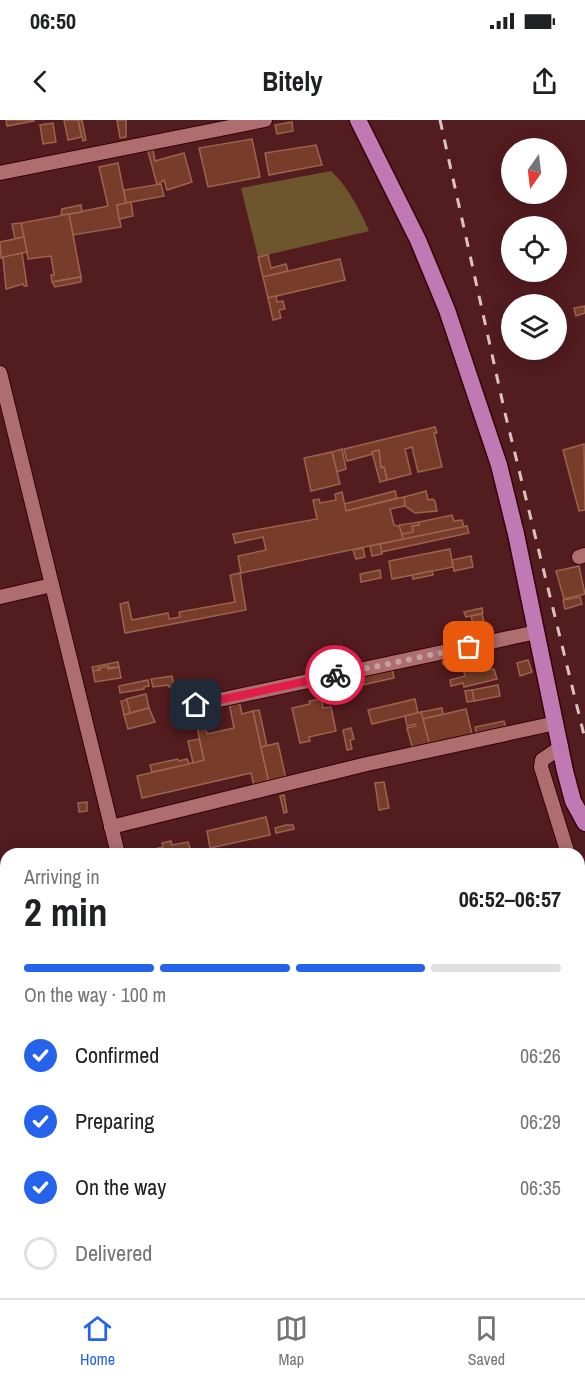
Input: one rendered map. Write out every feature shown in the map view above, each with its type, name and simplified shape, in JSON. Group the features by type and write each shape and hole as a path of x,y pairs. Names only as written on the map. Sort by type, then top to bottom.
{"main road":[{"path":"358,120 418,240 447,310 499,465 537,632 565,771 573,801 585,823"}],"street":[{"path":"0,173 266,120"},
{"path":"0,373 116,848"},
{"path":"0,597 52,585"},
{"path":"196,705 537,632"},
{"path":"111,827 367,764 556,723"},
{"path":"561,747 542,760 541,767 566,848"}],"shaded area":[{"path":"331,171 348,192 369,231 258,257 241,188"}],"building":[{"path":"6,120 33,120 34,121 7,126"},
{"path":"64,120 78,120 82,137 68,140"},
{"path":"78,120 82,120 86,140 83,141"},
{"path":"117,120 126,120 126,137 120,138"},
{"path":"292,122 293,131 277,134 275,125"},
{"path":"53,123 56,142 43,144 40,125"},
{"path":"252,139 260,177 208,187 199,148"},
{"path":"316,145 322,165 269,175 265,153"},
{"path":"153,150 155,161 184,153 192,182 167,190 164,180 157,185 148,151"},
{"path":"118,163 126,203 117,205 121,227 73,235 69,214 108,206 99,167"},
{"path":"161,184 164,196 126,203 124,190"},
{"path":"131,202 133,216 119,219 117,205"},
{"path":"81,205 82,212 61,215 62,209"},
{"path":"69,214 81,277 52,282 51,275 54,275 51,256 28,259 21,223"},
{"path":"21,223 24,237 15,239 12,224"},
{"path":"24,237 27,252 1,258 0,242"},
{"path":"22,253 27,286 23,284 6,289 3,257"},
{"path":"268,255 271,268 286,264 288,271 263,277 258,257"},
{"path":"340,259 345,280 268,298 263,277"},
{"path":"81,277 81,282 55,287 52,282"},
{"path":"276,296 277,302 283,301 285,309 279,310 281,318 273,320 268,298"},
{"path":"585,306 585,313 576,316 574,308"},
{"path":"435,427 437,433 434,433 442,467 418,472 412,447 405,449 411,474 387,480 384,467 381,468 379,450 372,452 373,454 347,461 344,449"},
{"path":"584,444 585,510 579,511 563,450"},
{"path":"342,449 346,469 337,472 332,452"},
{"path":"379,450 381,468 384,467 387,480 380,482 372,452"},
{"path":"332,452 340,484 311,491 304,458"},
{"path":"395,491 397,498 346,511 344,504"},
{"path":"426,491 428,500 435,501 437,511 415,513 405,506 404,497"},
{"path":"342,492 346,511 404,497 405,506 390,509 394,525 400,527 403,539 241,573 238,556 266,550 263,537 235,543 233,534 317,519 313,500 319,499 320,503 336,500 335,494"},
{"path":"452,515 454,521 462,520 464,527 403,539 402,534 413,532 412,526 419,525 419,522"},
{"path":"419,522 419,525 412,526 413,532 402,534 399,525"},
{"path":"467,526 469,533 381,552 380,544"},
{"path":"380,544 382,554 372,556 370,546"},
{"path":"363,548 365,557 356,559 353,550"},
{"path":"450,549 453,567 392,579 389,561"},
{"path":"471,556 473,567 454,571 452,560"},
{"path":"579,566 585,594 564,599 556,571"},
{"path":"380,570 381,578 361,582 360,574"},
{"path":"432,571 433,575 413,579 412,575"},
{"path":"240,573 246,610 125,633 120,604 128,602 132,620 168,613 169,619 180,617 179,612 235,602 230,575"},
{"path":"580,597 582,604 565,609 563,600"},
{"path":"482,608 483,613 466,617 464,612"},
{"path":"482,614 485,627 474,629 471,616"},
{"path":"489,646 492,661 486,662 488,670 494,669 497,679 464,687 463,683 451,686 450,680 465,676 459,653"},
{"path":"454,654 456,661 443,664 441,657"},
{"path":"528,660 532,672 520,676 517,663"},
{"path":"118,662 119,667 99,668 100,670 93,671 92,667"},
{"path":"108,666 108,669 119,667 121,678 95,682 93,671"},
{"path":"392,668 394,678 362,685 360,675"},
{"path":"172,676 174,686 153,687 151,679"},
{"path":"148,680 149,686 144,689 120,693 119,686"},
{"path":"351,681 355,694 347,696 344,683"},
{"path":"498,685 500,696 474,701 472,690"},
{"path":"472,690 474,701 467,702 465,691"},
{"path":"146,694 149,708 130,713 126,699"},
{"path":"321,699 323,708 331,707 336,731 309,737 310,741 300,743 292,708"},
{"path":"415,699 418,713 372,724 368,710"},
{"path":"127,700 130,713 124,715 121,701"},
{"path":"239,701 242,714 253,711 269,783 254,786 251,773 142,798 137,776 204,760 194,713 202,711 207,734 234,728 229,703"},
{"path":"149,708 155,722 128,729 124,715"},
{"path":"442,708 443,714 423,719 421,712"},
{"path":"466,709 473,738 430,748 423,719"},
{"path":"259,710 267,746 261,747 253,711"},
{"path":"421,712 430,746 413,750 407,728 416,726 415,724 407,726 405,716"},
{"path":"504,721 507,731 477,737 475,727"},
{"path":"351,728 354,739 350,740 352,749 347,750 343,730"},
{"path":"199,739 204,760 193,763 188,741"},
{"path":"278,743 286,779 269,783 261,747"},
{"path":"178,759 179,761 187,759 189,764 152,772 150,765"},
{"path":"384,782 389,808 379,810 375,783"},
{"path":"284,795 287,812 284,813 280,796"},
{"path":"87,802 87,811 79,812 78,803"},
{"path":"266,817 270,835 210,848 207,831"},
{"path":"293,825 294,829 276,833 275,828"},
{"path":"171,841 172,845 188,842 190,848 159,848 163,847 162,843"}],"railway":[{"path":"440,120 505,413 585,739"}],"way so far":[{"path":"335,675 469,647"}],"route":[{"path":"196,705 335,675"}]}
